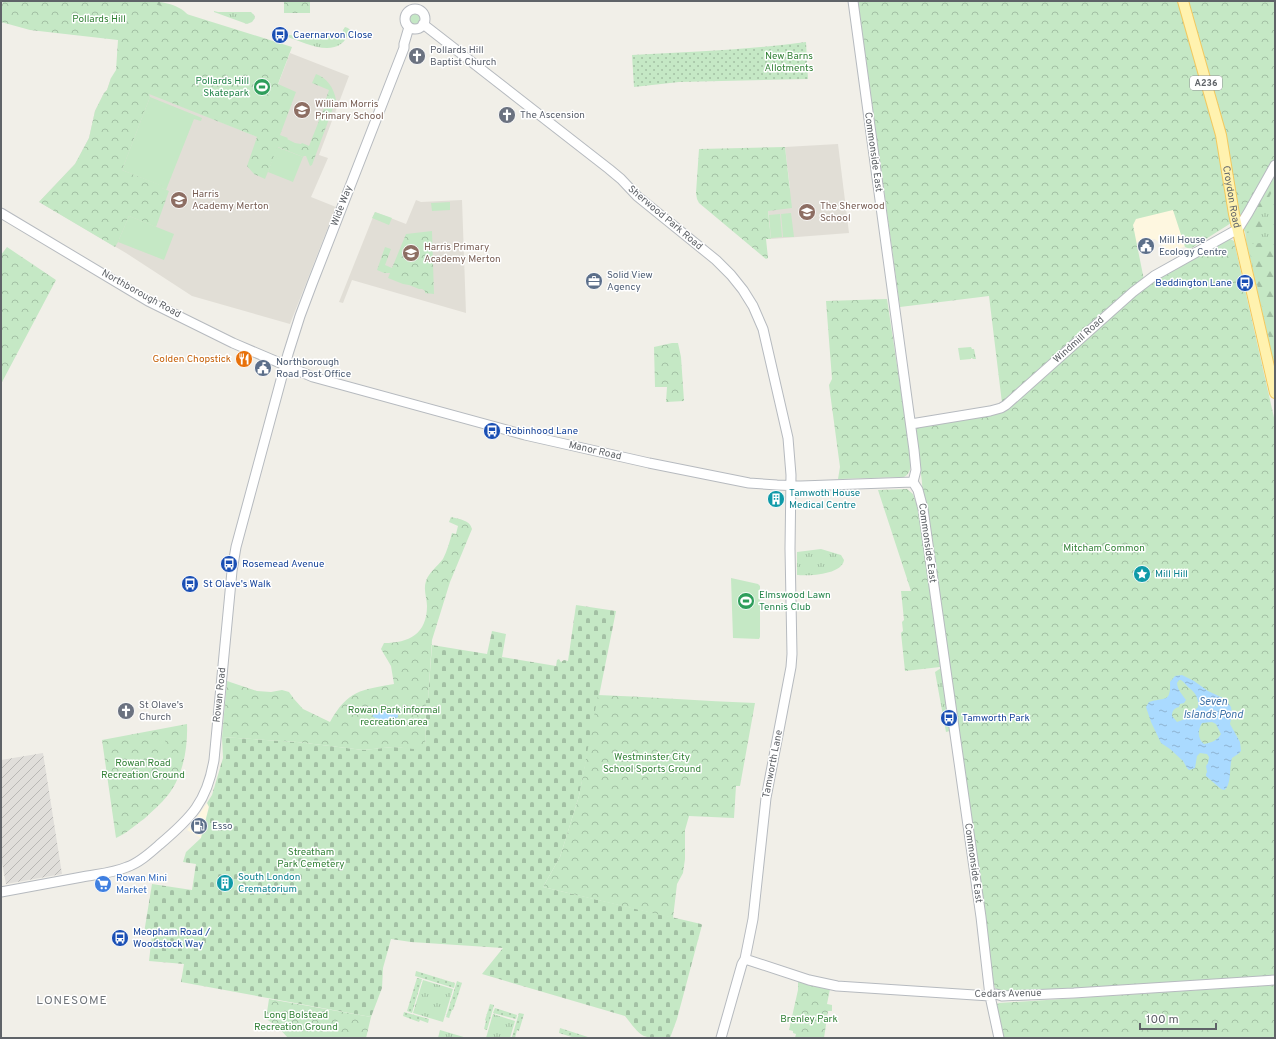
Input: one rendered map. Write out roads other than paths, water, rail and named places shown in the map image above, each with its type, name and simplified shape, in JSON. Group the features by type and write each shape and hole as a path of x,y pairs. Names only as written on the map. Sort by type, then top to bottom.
{"main road":[{"name":"Croydon Road","path":"1183,1 1221,135 1238,229 1275,393"}],"street":[{"name":"Commonside East","path":"853,1 911,424 916,466 913,482 918,490 923,509 981,917 990,996 999,1038"},
{"path":"411,5 423,14 424,18 419,28 411,27 406,22 405,18 411,5"},
{"name":"Sherwood Park Road","path":"422,24 617,175 636,196 716,260 736,281 753,306 765,334 788,438 791,486"},
{"name":"Wide Way","path":"285,366 295,330 312,284 411,27"},
{"path":"1238,229 1275,165"},
{"name":"Northborough Road","path":"1,213 148,301 233,344 239,345 285,366"},
{"name":"Windmill Road","path":"911,424 990,411 1003,406 1151,278 1238,229"},
{"name":"Manor Road","path":"285,366 313,377 525,435 749,483 791,486 913,482"},
{"name":"Rowan Road","path":"1,892 113,871 130,866 156,847 182,825 195,811 208,784 214,760 235,551 285,366"},
{"name":"Tamworth Lane","path":"721,1038 744,959 753,919 766,798 791,667 791,486"},
{"name":"Cedars Avenue","path":"744,959 808,980 836,986 990,996 996,994 1002,996 1275,980"}],"water":[{"name":"Seven Islands Pond","path":"1182,675 1194,681 1208,691 1225,699 1231,707 1232,714 1230,724 1240,742 1241,751 1232,758 1227,788 1224,790 1206,776 1206,766 1209,757 1207,754 1200,753 1197,756 1195,768 1189,770 1183,761 1161,743 1151,722 1146,707 1149,702 1163,699 1168,696 1170,682 1175,676","holes":["1181,680 1195,693 1198,701 1198,707 1193,716 1177,722 1172,716 1173,711 1186,700 1178,688 1177,683","1212,722 1216,724 1221,734 1214,741 1204,744 1200,740 1200,726 1202,723"]},
{"path":"395,708 398,711 398,717 395,719 385,720 372,716 376,712 389,711"}],"place":[{"name":"Caernarvon Close","path":"280,35"},
{"name":"Pollards Hill Baptist Church","path":"417,56"},
{"name":"Pollards Hill Skatepark","path":"262,87"},
{"name":"William Morris Primary School","path":"302,110"},
{"name":"The Ascension","path":"507,115"},
{"name":"Harris Academy Merton","path":"179,200"},
{"name":"The Sherwood School","path":"807,212"},
{"name":"Mill House Ecology Centre","path":"1146,246"},
{"name":"Harris Primary Academy Merton","path":"411,253"},
{"name":"Solid View Agency","path":"594,281"},
{"name":"Beddington Lane","path":"1245,283"},
{"name":"Golden Chopstick","path":"244,359"},
{"name":"Northborough Road Post Office","path":"263,368"},
{"name":"Robinhood Lane","path":"492,431"},
{"name":"Tamwoth House Medical Centre","path":"776,499"},
{"name":"Rosemead Avenue","path":"229,564"},
{"name":"Mill Hill","path":"1142,574"},
{"name":"St Olave's Walk","path":"190,584"},
{"name":"Elmswood Lawn Tennis Club","path":"746,601"},
{"name":"St Olave's Church","path":"126,711"},
{"name":"Tamworth Park","path":"949,718"},
{"name":"Esso","path":"199,826"},
{"name":"South London Crematorium","path":"225,883"},
{"name":"Rowan Mini Market","path":"103,884"},
{"name":"Meopham Road / Woodstock Way","path":"120,938"}],"district":[{"name":"LONESOME","path":"72,1001"}],"park label":[{"name":"Pollards Hill","path":"99,19"},
{"name":"New Barns Allotments","path":"789,62"},
{"name":"Mitcham Common","path":"1104,548"},
{"name":"Rowan Park informal recreation area","path":"394,716"},
{"name":"Westminster City School Sports Ground","path":"652,762"},
{"name":"Rowan Road Recreation Ground","path":"143,768"},
{"name":"Streatham Park Cemetery","path":"311,858"},
{"name":"Brenley Park","path":"809,1019"},
{"name":"Long Bolstead Recreation Ground","path":"296,1020"}]}
